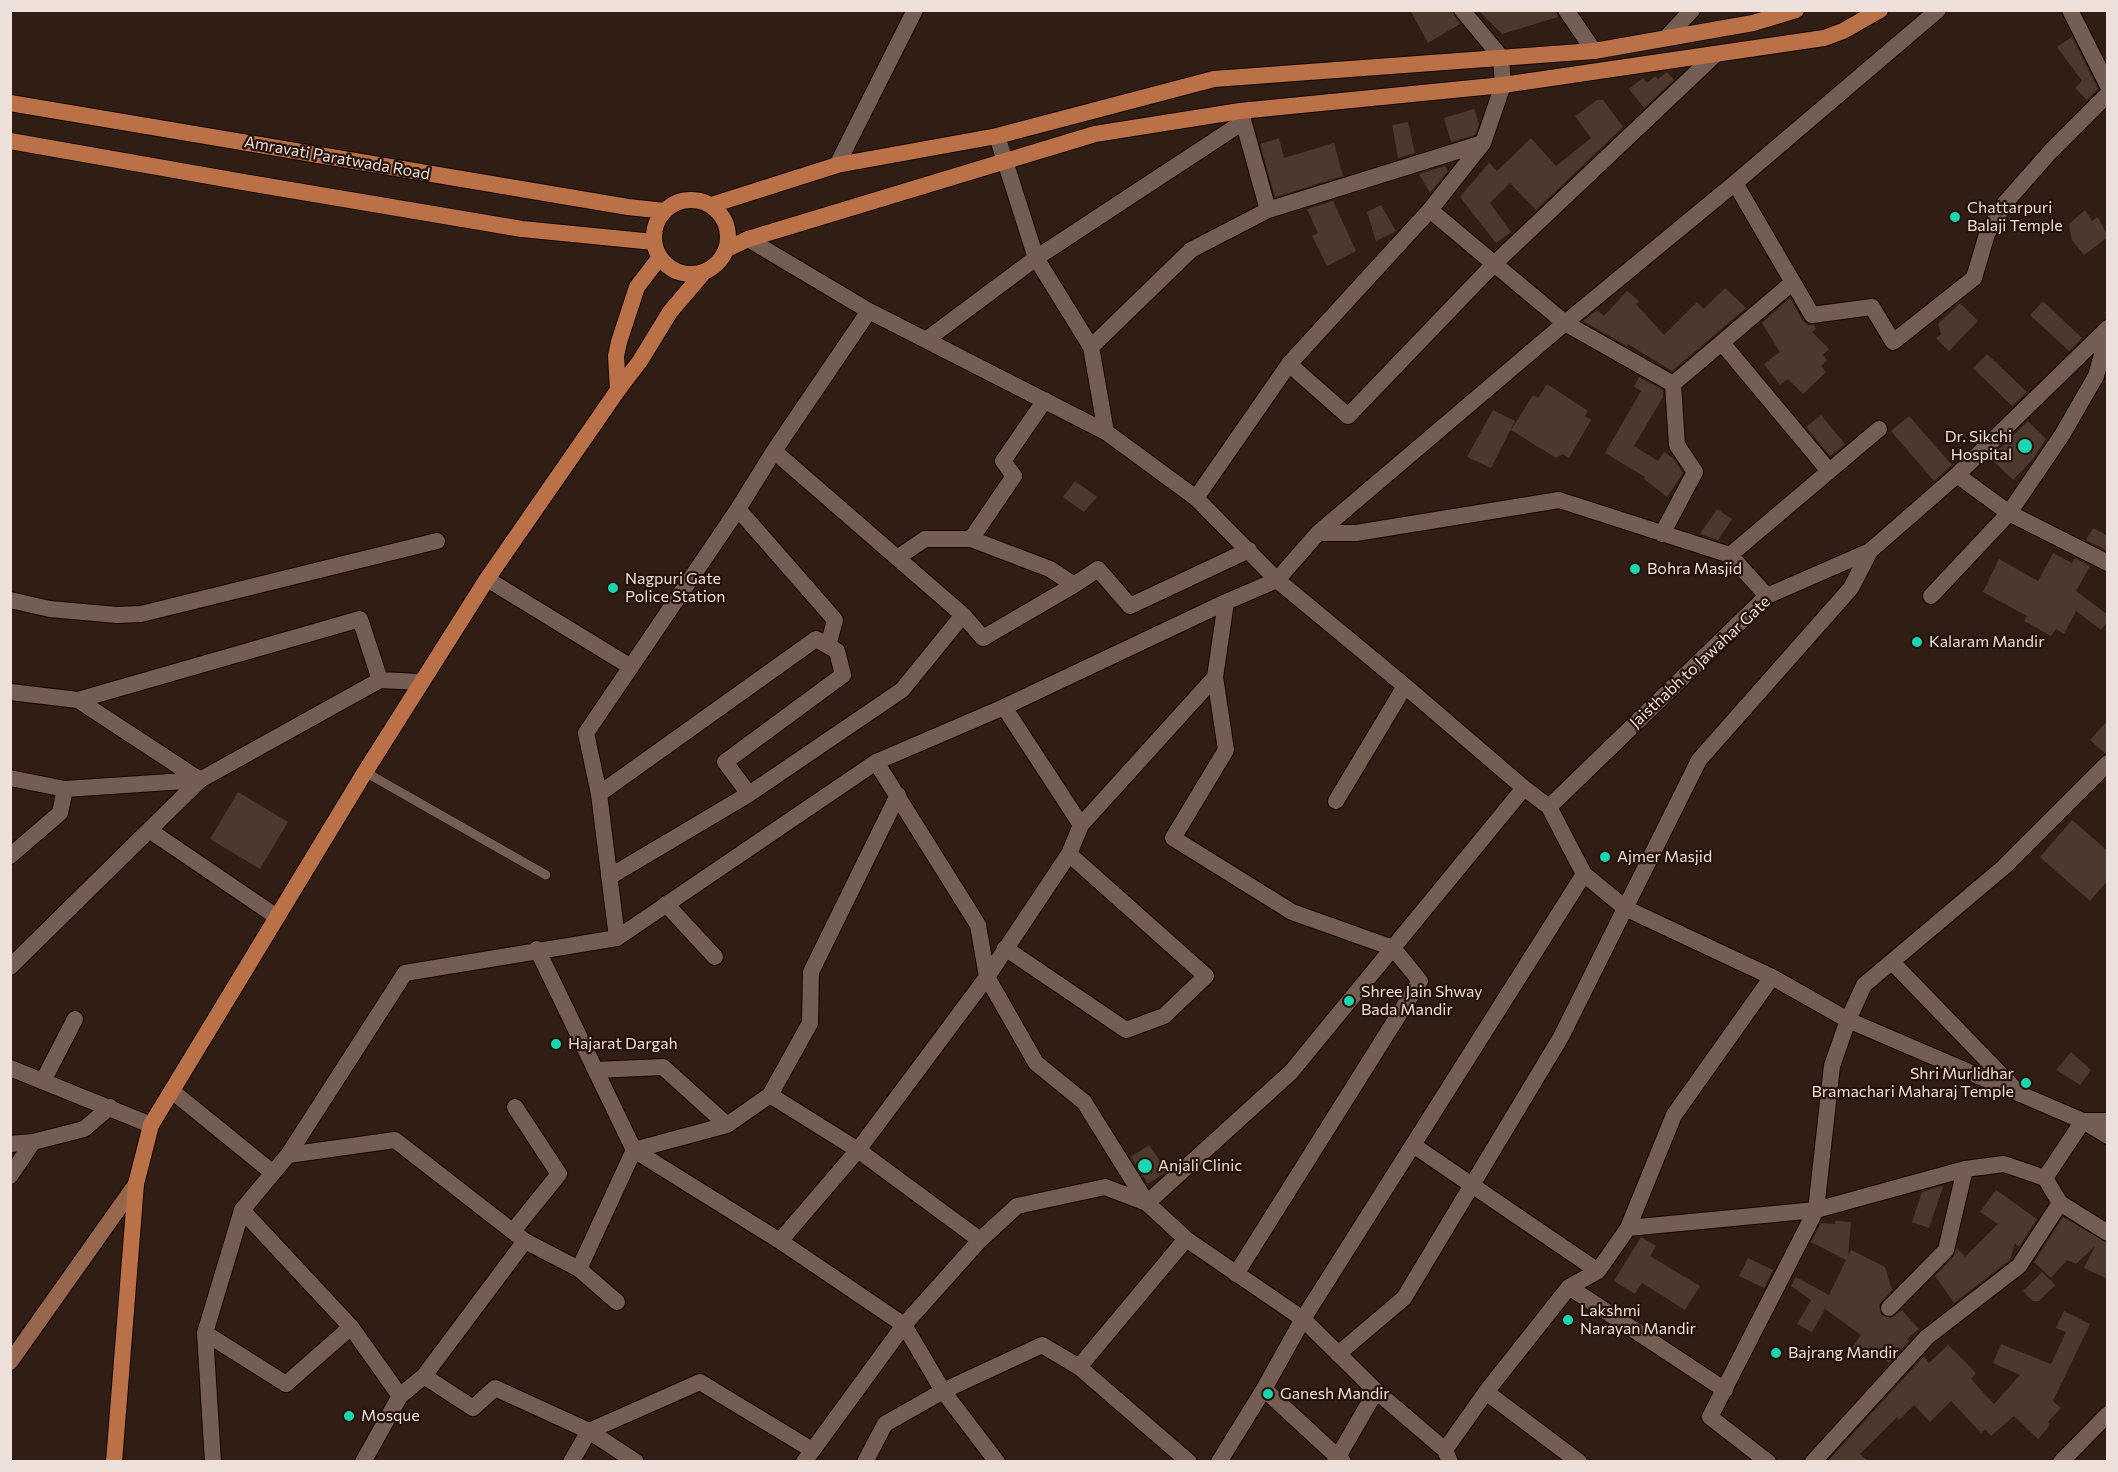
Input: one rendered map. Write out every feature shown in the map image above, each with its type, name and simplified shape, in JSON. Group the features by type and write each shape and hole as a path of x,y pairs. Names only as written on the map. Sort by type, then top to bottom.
{"main road":[{"path":"711,205 837,165 997,136 1214,79 1594,51 1667,36 1753,23 1796,10"},
{"path":"727,249 748,239 1095,134 1503,85 1824,38 1843,31 1880,10"},
{"name":"Amravati Paratwada Road","path":"10,103 628,207 665,211"},
{"path":"10,141 522,229 657,249 672,269 687,274 704,272"},
{"path":"114,1461 136,1184 151,1125 421,681 487,579 640,361 670,312 704,272 718,263 727,249 728,232 723,217 711,205 695,200 679,202 665,211 656,225 657,249 637,286 618,342 616,356 618,390"},
{"path":"10,1362 136,1184"}],"street":[{"path":"837,165 915,10"},
{"path":"1196,498 1289,364 1430,210 1483,143 1503,85 1501,57 1462,10"},
{"path":"1566,10 1594,51"},
{"path":"1667,36 1692,10"},
{"path":"213,1461 205,1333 242,1210 288,1155 405,973 537,949 617,938 876,762 1004,707 1277,580 1318,533 1938,10"},
{"path":"2070,10 2108,86"},
{"path":"1289,364 1348,416 1493,264 1716,54"},
{"path":"1735,183 1812,315 1872,307 1893,342 1974,278 1987,234 2006,203 2050,152 2108,94"},
{"path":"926,340 1036,258 1242,117 1268,210"},
{"path":"997,136 1036,258 1091,346 1106,432"},
{"path":"1091,346 1191,250 1268,210 1483,143"},
{"path":"1430,210 1565,323 1673,384"},
{"path":"748,239 868,311 1106,432 1196,498 1277,580 1549,807 1584,874 1625,908 1772,977 1848,1020 2083,1121 2108,1136"},
{"path":"1673,384 1793,282"},
{"path":"617,938 599,794 586,733 868,311"},
{"path":"1930,596 2009,513 2062,435 2096,376 2108,330"},
{"name":"Jaisthabh to Jawahar Gate","path":"1549,807 1767,596 1870,551 1957,475 2108,330"},
{"path":"1722,342 1829,471"},
{"path":"1662,534 1695,472 1677,445 1673,384"},
{"path":"971,539 1014,476 1003,461 1045,400"},
{"path":"1730,555 1879,429"},
{"path":"774,451 963,615 983,638 1098,569 1130,606 1249,550"},
{"path":"1957,475 2009,513 2108,563"},
{"path":"1318,533 1356,534 1559,500 1730,555 1767,596"},
{"path":"738,508 835,620 828,646"},
{"path":"897,558 925,539 971,539 1050,570 1074,585"},
{"path":"10,600 50,609 117,615 141,614 437,542"},
{"path":"1338,1354 1404,1298 1561,1037 1699,760 1851,588 1870,551"},
{"path":"487,579 631,667"},
{"path":"1226,603 1215,677 1226,750 1173,838 1292,912 1393,948 1420,981 1236,1274"},
{"path":"609,877 749,794 902,690 963,615"},
{"path":"10,692 78,700 360,619 380,680"},
{"path":"599,794 816,639 837,651 843,675 724,762 749,794"},
{"path":"780,1241 858,1150 987,977 1069,854 1081,825 1215,677"},
{"path":"10,967 200,780 380,680 421,681"},
{"path":"1336,801 1405,686"},
{"path":"78,700 200,780"},
{"path":"1004,707 1081,825"},
{"path":"876,762 978,925 987,977 1036,1063 1084,1102 1148,1203 1186,1239 1303,1319 1376,1391 1447,1456 1486,1392 1569,1287 1598,1271 1628,1227 1674,1115 1772,977"},
{"path":"1768,1461 1710,1417 1816,1210 1832,1066 1848,1020 1864,985 2004,867 2108,764"},
{"path":"10,778 65,789 200,780"},
{"path":"1148,1203 1291,1072 1524,788"},
{"path":"10,856 60,813 65,789"},
{"path":"634,1150 727,1125 770,1095 810,1023 812,972 898,795"},
{"path":"149,830 277,917"},
{"path":"1005,948 1126,1030 1164,1016 1206,976 1069,854"},
{"path":"1219,1461 1303,1319 1584,874"},
{"path":"666,904 715,957"},
{"path":"537,949 634,1150 780,1241 904,1324 943,1391 997,1461"},
{"path":"1892,962 2019,1093"},
{"path":"42,1081 75,1019"},
{"path":"596,1070 663,1067 727,1125"},
{"path":"10,1068 151,1125"},
{"path":"172,1090 273,1173"},
{"path":"770,1095 858,1150 980,1240"},
{"path":"10,1144 33,1142 84,1129 110,1107"},
{"path":"363,1461 400,1396 424,1376 560,1174 515,1107"},
{"path":"2083,1121 2108,1121"},
{"path":"2045,1178 2083,1121"},
{"path":"288,1155 395,1140 519,1236 579,1269 616,1302"},
{"path":"10,1176 33,1142"},
{"path":"1413,1145 1598,1271"},
{"path":"579,1269 634,1150"},
{"path":"1628,1227 1816,1210 1965,1169 2004,1164 2045,1178 2060,1203 2108,1233"},
{"path":"1889,1308 1946,1250 1965,1169"},
{"path":"571,1461 589,1431 700,1382 808,1456 904,1324 980,1240 1017,1206 1105,1187 1148,1203"},
{"path":"1813,1461 1927,1337 2019,1266 2060,1203"},
{"path":"242,1210 351,1327 400,1396"},
{"path":"1079,1367 1186,1239"},
{"path":"1569,1287 1725,1390"},
{"path":"205,1333 286,1384 351,1327"},
{"path":"865,1461 885,1424 943,1391 1042,1346 1079,1367 1190,1461"},
{"path":"424,1376 473,1408 495,1388 589,1431 636,1461"},
{"path":"1263,1389 1338,1460 1376,1391"},
{"path":"1486,1392 1579,1461"},
{"path":"2061,1461 2108,1414"}],"lane":[{"path":"365,772 546,875"}],"building":[{"path":"1410,10 1452,10 1460,24 1428,43"},
{"path":"1478,10 1556,10 1558,17 1502,34"},
{"path":"2072,37 2098,89 2087,100 2075,88 2082,81 2057,47"},
{"path":"1667,72 1674,80 1644,108 1629,89 1643,78 1647,83 1655,76 1658,79"},
{"path":"1597,100 1603,100 1623,127 1536,210 1510,183 1490,203 1511,232 1496,243 1460,197 1489,163 1497,171 1531,138 1556,166 1591,138 1575,116"},
{"path":"1474,109 1479,124 1475,135 1451,142 1444,118"},
{"path":"1408,122 1415,153 1398,158 1392,125"},
{"path":"1279,138 1284,158 1334,143 1343,176 1275,197 1260,144"},
{"path":"1445,166 1448,171 1430,193 1419,174"},
{"path":"1333,201 1356,251 1327,266 1312,236 1318,233 1307,209"},
{"path":"1381,205 1396,231 1376,241 1367,212"},
{"path":"2085,210 2092,221 2098,217 2108,237 2084,255 2072,240 2069,224"},
{"path":"1725,288 1746,308 1672,371 1628,344 1627,346 1583,321 1597,310 1604,316 1627,291 1639,301 1636,304 1664,335 1697,302 1704,309"},
{"path":"1790,298 1803,321 1808,325 1814,325 1816,329 1812,332 1829,349 1823,355 1827,360 1821,366 1826,372 1803,394 1788,379 1780,385 1764,364 1780,352 1762,323"},
{"path":"2043,301 2082,338 2069,351 2030,315"},
{"path":"1960,303 1978,321 1949,351 1936,338 1941,334 1938,324"},
{"path":"1987,354 2027,392 2012,406 1973,368"},
{"path":"1639,377 1663,390 1663,397 1634,446 1658,461 1664,452 1673,458 1683,473 1667,497 1644,479 1645,477 1605,453 1641,391 1634,387"},
{"path":"1547,384 1588,411 1585,416 1591,420 1569,458 1562,454 1556,458 1511,430 1533,395 1538,398"},
{"path":"1493,410 1515,421 1491,468 1467,457"},
{"path":"1821,415 1845,444 1830,456 1806,427"},
{"path":"1909,416 1952,465 1934,481 1891,431"},
{"path":"2028,421 2046,439 2032,460 2013,480 1990,458"},
{"path":"1075,481 1097,497 1084,512 1063,497"},
{"path":"1717,509 1732,519 1718,540 1700,534"},
{"path":"2093,528 2108,536 2108,551 2086,540"},
{"path":"2053,553 2072,563 2075,558 2090,566 2076,591 2108,615 2108,621 2101,630 2076,611 2064,634 2056,629 2051,636 2024,621 2027,616 1983,592 1999,559 2038,581"},
{"path":"2108,720 2108,753 2105,753 2090,740"},
{"path":"238,792 288,822 260,869 210,839"},
{"path":"2072,820 2108,851 2108,880 2090,901 2040,857"},
{"path":"2071,1052 2091,1070 2080,1085 2056,1070"},
{"path":"1149,1145 1167,1171 1148,1184 1131,1157"},
{"path":"1943,1187 1929,1228 1912,1222 1922,1192"},
{"path":"1996,1190 2037,1219 2019,1247 2015,1243 2010,1260 1954,1303 1935,1276 1953,1257 1957,1248 1965,1257 1998,1224 1980,1212"},
{"path":"2063,1217 2108,1243 2108,1279 2084,1268 2095,1246 2076,1264 2067,1260 2051,1278 2034,1262"},
{"path":"1835,1221 1851,1222 1848,1256 1851,1250 1885,1267 1892,1290 1879,1305 1881,1315 1891,1318 1902,1310 1919,1329 1907,1339 1909,1341 1889,1363 1875,1350 1868,1359 1852,1348 1861,1335 1825,1309 1812,1332 1797,1324 1811,1300 1791,1286 1796,1277 1829,1295 1846,1260 1811,1242 1821,1223 1835,1224"},
{"path":"1641,1237 1656,1246 1650,1256 1700,1286 1685,1310 1642,1283 1635,1294 1614,1281"},
{"path":"1748,1258 1773,1270 1764,1288 1739,1276"},
{"path":"2042,1272 2055,1285 2039,1301 2033,1301 2023,1291"},
{"path":"2064,1311 2090,1324 2053,1401 2061,1408 2048,1422 2050,1424 2048,1428 2038,1439 2014,1416 1991,1436 1985,1429 1981,1433 1951,1401 1930,1422 1914,1405 1899,1420 1897,1417 1860,1454 1868,1461 1828,1461 1924,1356 1929,1363 1948,1345 1976,1373 1971,1379 1994,1404 2020,1375 1993,1363 2001,1344 2051,1364 2066,1332 2056,1328"}],"place":[{"name":"Chattarpuri Balaji Temple","path":"1955,217"},
{"name":"Dr. Sikchi Hospital","path":"2025,446"},
{"name":"Bohra Masjid","path":"1635,569"},
{"name":"Nagpuri Gate Police Station","path":"613,588"},
{"name":"Kalaram Mandir","path":"1917,642"},
{"name":"Ajmer Masjid","path":"1605,857"},
{"name":"Shree Jain Shway Bada Mandir","path":"1349,1001"},
{"name":"Hajarat Dargah","path":"556,1044"},
{"name":"Shri Murlidhar Bramachari Maharaj Temple","path":"2026,1083"},
{"name":"Anjali Clinic","path":"1145,1166"},
{"name":"Lakshmi Narayan Mandir","path":"1568,1320"},
{"name":"Bajrang Mandir","path":"1776,1353"},
{"name":"Ganesh Mandir","path":"1268,1394"},
{"name":"Mosque","path":"349,1416"}]}
